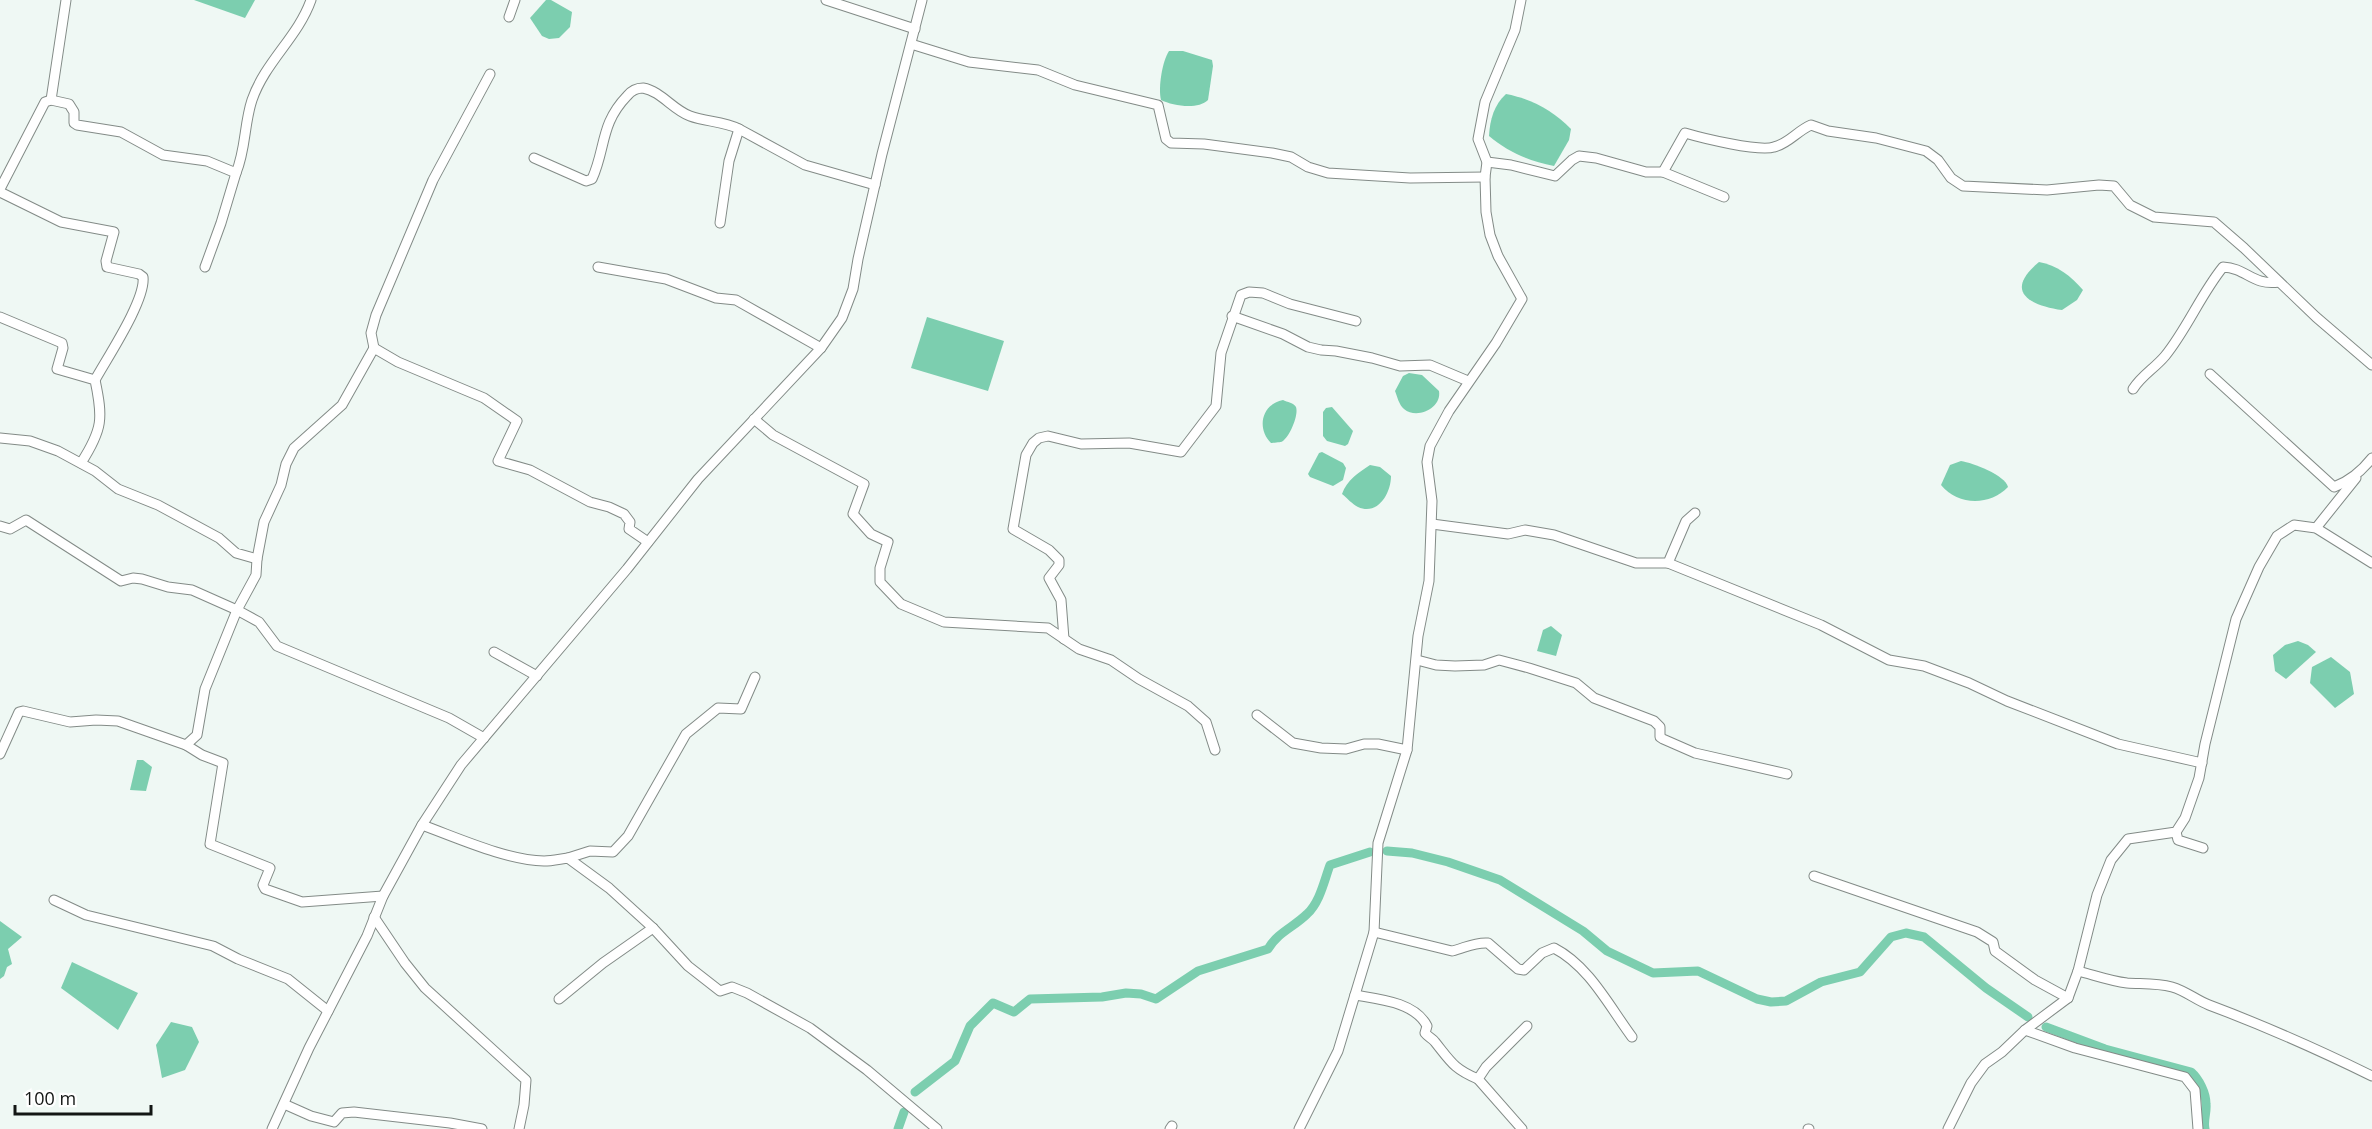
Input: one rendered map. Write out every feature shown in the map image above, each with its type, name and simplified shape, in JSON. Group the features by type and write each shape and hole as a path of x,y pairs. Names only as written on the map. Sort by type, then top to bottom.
{"street":[{"path":"51,100 66,0"},
{"path":"205,267 242,159 252,100 270,65 304,20 311,0"},
{"path":"509,17 515,0"},
{"path":"826,0 915,29"},
{"path":"272,1129 383,896 422,825 461,765 698,479 821,348 842,318 853,289 875,185 922,0"},
{"path":"1299,1129 1338,1051 1374,932 1378,843 1407,750 1418,636 1429,581 1432,501 1427,462 1430,446 1468,381 1496,343 1522,299 1498,256 1490,235 1486,212 1487,162 1478,139 1485,102 1515,30 1521,0"},
{"path":"911,44 969,62 1038,70 1075,85 1158,105 1166,139 1171,143 1204,144 1272,153 1328,173 1410,178 1485,177"},
{"path":"186,746 197,735 205,689 237,610 256,575 264,522 281,485 286,464 294,448 342,405 374,348 371,333 376,315 433,180 490,74"},
{"path":"534,158 586,181 592,179 606,128 616,107 634,89 643,88 660,96 668,104 690,117 728,124 805,165 875,185"},
{"path":"81,463 95,441 100,425 101,409 95,380 136,308 144,282 143,277 139,274 107,267 106,261 114,232 61,222 0,191 45,102 51,100 69,104 74,112 74,123 85,128 121,132 163,155 207,162 236,172"},
{"path":"1663,172 1684,133 1714,141 1772,148 1785,143 1811,125 1828,131 1876,138 1926,152 1938,160 1951,178 1962,186 2047,190 2099,185 2114,186 2130,205 2154,217 2214,222 2316,317 2372,365"},
{"path":"720,223 729,161 739,129"},
{"path":"1487,162 1511,165 1555,176 1579,156 1596,158 1646,172 1663,172 1724,197"},
{"path":"598,267 666,279 716,297 736,300 821,348"},
{"path":"2133,389 2142,376 2153,369 2165,355 2223,267 2234,267 2266,284 2279,282"},
{"path":"1064,639 1061,600 1048,578 1059,565 1059,560 1049,550 1013,530 1026,455 1039,438 1048,436 1081,444 1129,443 1181,452 1216,406 1221,353 1232,316 1241,296 1249,292 1263,293 1290,304 1356,321"},
{"path":"1232,316 1315,348 1372,358 1400,366 1430,365 1468,381"},
{"path":"0,317 63,343 57,369 95,380"},
{"path":"374,348 398,362 484,398 517,421 498,461 530,470 590,502 624,514 630,522 629,529 648,542"},
{"path":"2210,374 2334,487 2345,483 2362,471 2372,458"},
{"path":"754,419 773,435 864,484 854,516 871,534 888,542 880,568 880,582 901,604 944,622 1048,628 1079,649 1112,660 1139,679 1188,706 1206,722 1215,750"},
{"path":"0,438 30,441 58,451 81,463 118,489 158,505 219,538 236,553 257,559"},
{"path":"2316,528 2372,458"},
{"path":"1668,563 1682,529 1695,513"},
{"path":"0,526 10,529 26,520 121,581 142,579 168,587 192,590 259,622 277,646 449,718 484,738"},
{"path":"1432,525 1508,534 1524,530 1554,535 1636,562 1668,563 1828,628 1889,660 1924,666 2118,744 2202,763"},
{"path":"2203,848 2178,840 2176,832 2185,818 2199,778 2220,678 2236,619 2259,567 2277,536 2294,525 2316,528 2372,563"},
{"path":"494,652 537,676"},
{"path":"1417,660 1436,665 1455,666 1485,665 1498,660 1528,668 1575,683 1594,698 1654,721 1660,727 1660,737 1695,753 1787,774"},
{"path":"422,825 483,847 544,861 568,858 590,851 613,852 633,827 686,734 718,708 741,709 755,677"},
{"path":"0,754 19,712 23,711 70,722 118,721 186,746 223,763 210,844 270,868 263,885 265,889 302,902 383,896"},
{"path":"1257,715 1293,743 1321,748 1346,749 1364,744 1378,744 1407,750"},
{"path":"1948,1129 1971,1083 1985,1064 2068,998 2078,971 2097,895 2110,860 2128,839 2176,832"},
{"path":"568,858 609,888 653,928 688,966 720,991 732,987 740,990 810,1028 867,1070 937,1129"},
{"path":"1814,876 1977,932 1993,942 1995,951 2012,965 2068,998"},
{"path":"54,900 86,915 213,946 238,960 288,979 328,1011"},
{"path":"374,917 425,988 526,1080 519,1129"},
{"path":"560,999 603,963 653,928"},
{"path":"1374,932 1452,951 1465,948 1473,942 1488,942 1518,969 1524,970 1542,953 1554,948 1569,956 1580,966 1632,1037"},
{"path":"2078,971 2127,983 2148,983 2174,988 2205,1004 2305,1046 2318,1049 2372,1076"},
{"path":"1355,995 1393,1002 1424,1020 1427,1026 1425,1033 1434,1040 1448,1061 1459,1071 1478,1079 1522,1129"},
{"path":"1478,1079 1486,1067 1527,1026"},
{"path":"2025,1030 2075,1048 2185,1077 2195,1090 2198,1129"},
{"path":"284,1104 311,1116 334,1122 342,1113 354,1112 482,1129"}],"shaded area":[{"path":"194,0 255,0 245,18"},
{"path":"546,0 551,0 572,12 570,27 559,38 549,39 542,36 530,18"},
{"path":"1169,51 1183,51 1212,60 1208,100 1204,103 1185,106 1161,100 1161,75"},
{"path":"1506,94 1541,106 1571,129 1569,140 1554,166 1519,155 1489,136 1493,113"},
{"path":"2039,262 2058,268 2083,290 2077,300 2062,310 2039,304 2025,295 2022,289 2023,281"},
{"path":"927,317 1004,341 988,391 911,368"},
{"path":"1409,373 1422,375 1439,391 1437,403 1422,413 1409,412 1404,409 1395,391 1403,376"},
{"path":"1283,400 1296,407 1295,421 1284,440 1271,443 1264,431 1264,417 1270,406"},
{"path":"1332,407 1353,431 1345,446 1327,441 1323,436 1323,412 1326,408"},
{"path":"1322,452 1343,463 1346,468 1343,480 1333,486 1310,477 1308,474 1319,453"},
{"path":"1961,461 1995,474 2008,487 1992,498 1983,500 1965,500 1956,497 1941,485 1950,465"},
{"path":"1370,465 1380,467 1391,476 1386,496 1377,506 1365,509 1356,506 1342,494 1350,481"},
{"path":"1551,626 1562,635 1556,656 1537,651 1543,630"},
{"path":"2298,641 2308,645 2316,652 2286,679 2275,671 2273,655 2285,645"},
{"path":"2331,657 2350,672 2354,694 2335,708 2310,683 2312,667"},
{"path":"137,760 143,760 152,767 146,791 130,790"},
{"path":"0,921 22,937 8,949 12,964 7,967 4,976 0,979"},
{"path":"72,962 138,993 118,1030 61,988"},
{"path":"171,1022 192,1027 199,1042 185,1070 162,1078 156,1045"}],"waterway":[{"path":"1387,851 1412,853 1448,862 1500,880 1583,931 1607,951 1653,973 1698,971 1757,999 1771,1002 1786,1001 1821,982 1860,972 1891,937 1906,933 1924,937 1986,988 2028,1017"},
{"path":"915,1092 955,1061 970,1026 993,1003 1014,1012 1030,999 1102,997 1126,993 1141,994 1156,999 1198,971 1268,949 1276,938 1302,919 1315,904 1330,865 1370,852"},
{"path":"2046,1027 2105,1049 2191,1072 2205,1095 2205,1129"},
{"path":"898,1129 904,1112"}]}
